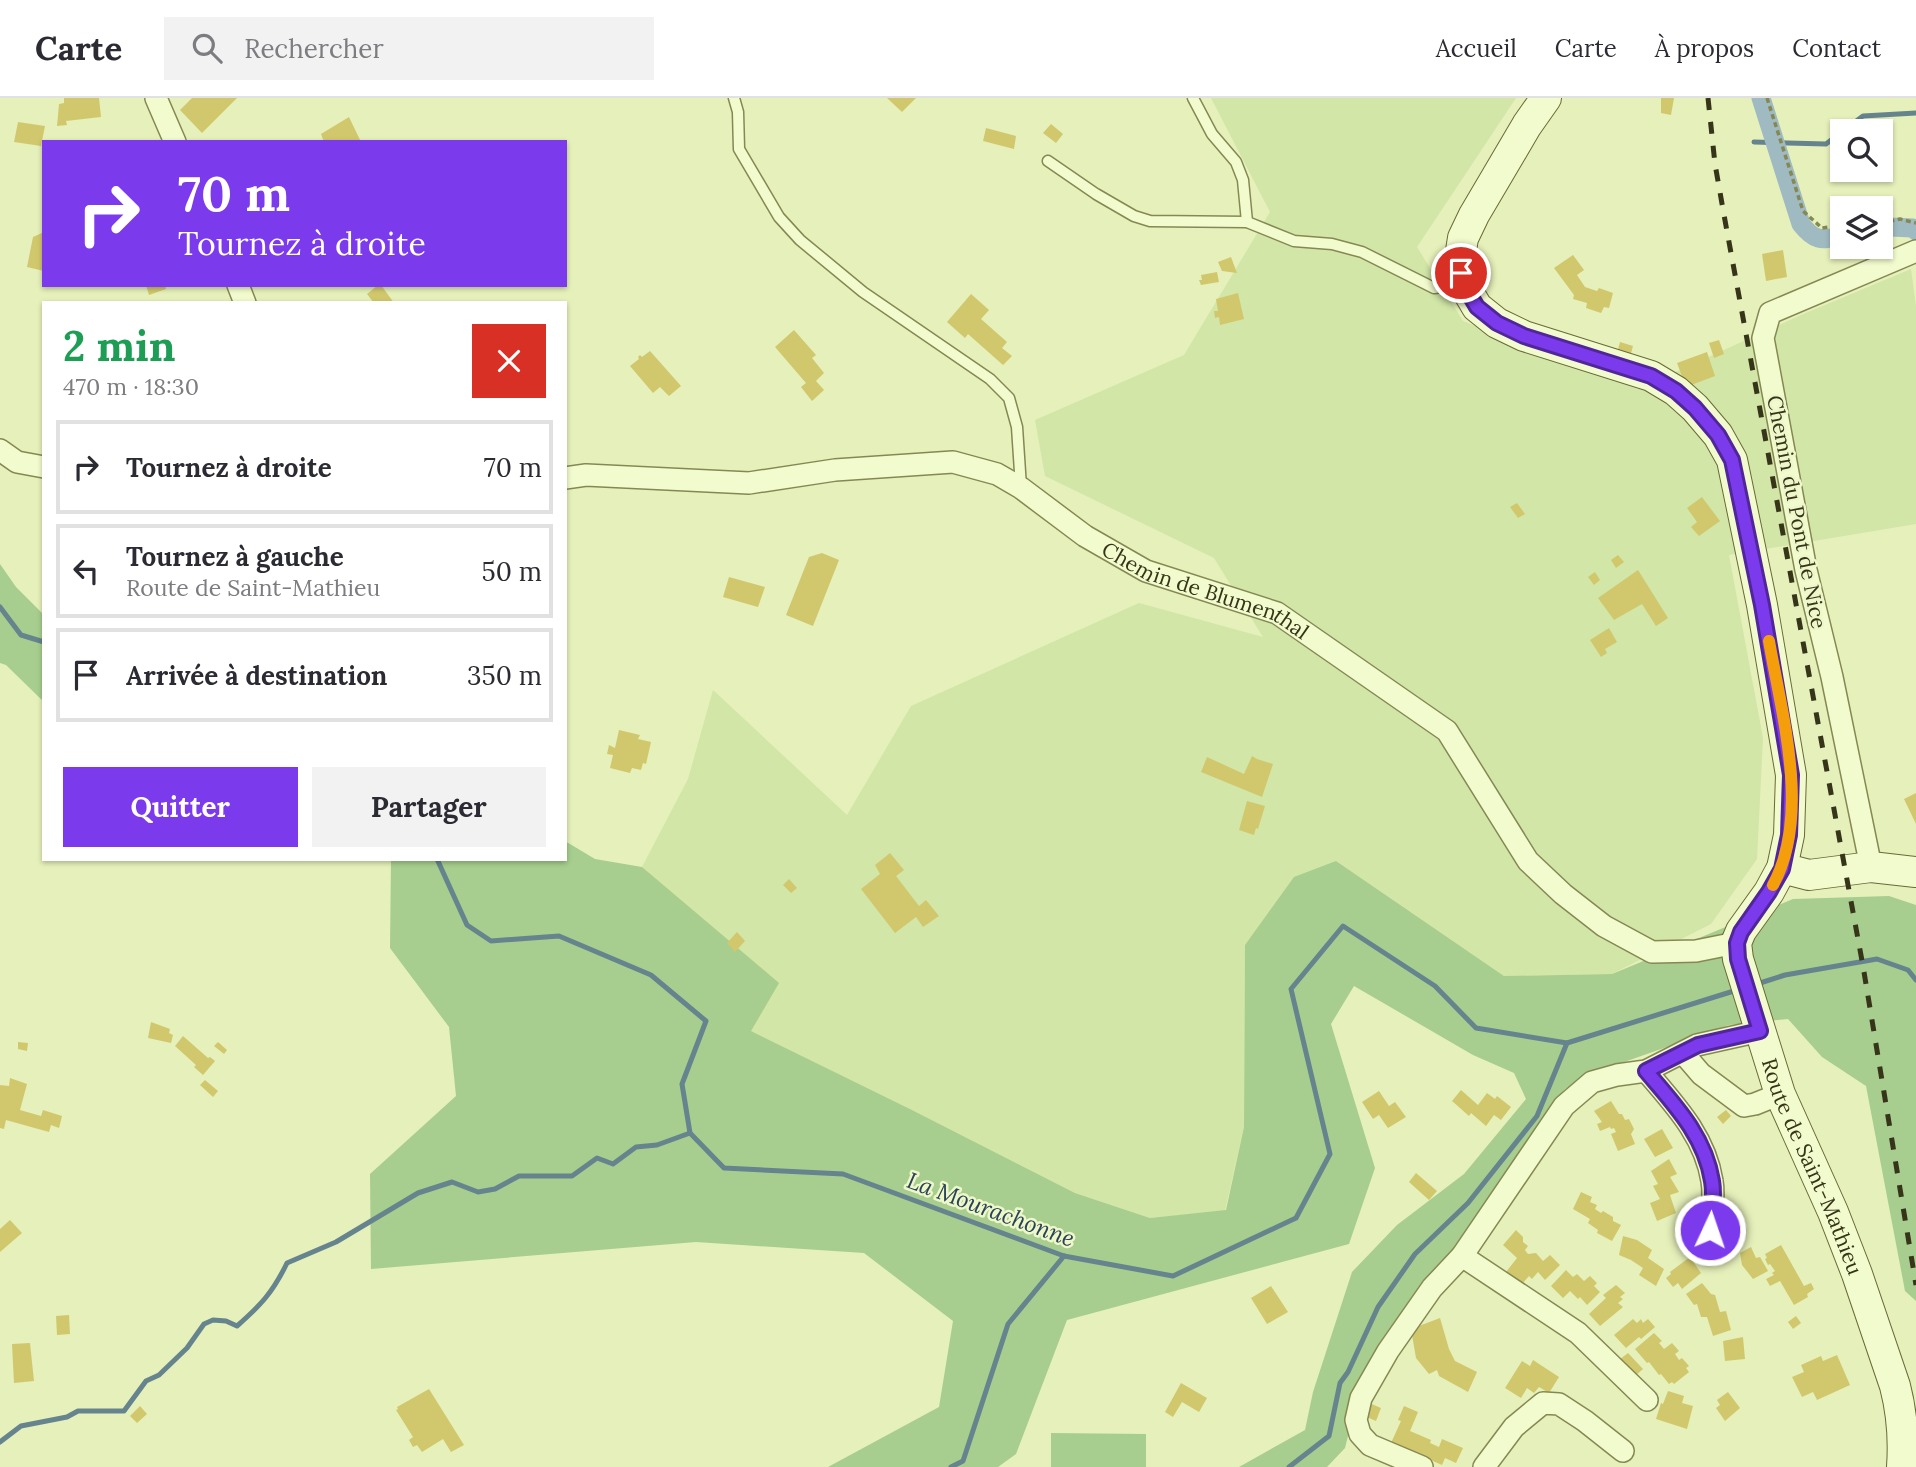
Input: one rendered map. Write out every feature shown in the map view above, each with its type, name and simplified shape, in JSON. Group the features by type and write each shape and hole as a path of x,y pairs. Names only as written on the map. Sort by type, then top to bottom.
{"street":[{"path":"156,98 174,140"},
{"path":"1546,98 1500,170 1464,237 1460,257 1464,285 1477,307 1497,323 1524,336 1651,376 1676,391 1718,435 1732,460 1762,605 1791,775 1789,835 1782,869 1741,932 1737,951"},
{"name":"Chemin du Pont de Nice","path":"1871,867 1832,677 1806,570 1763,338 1770,313 1916,251"},
{"path":"0,450 17,461 42,467"},
{"name":"Chemin de Blumenthal","path":"567,478 586,475 749,483 835,470 953,462 997,474 1021,488 1085,536 1146,571 1277,613 1447,732 1528,861 1563,894 1604,926 1653,952 1737,951"},
{"path":"1782,869 1809,875 1871,867 1916,872"},
{"name":"Route de Saint-Mathieu","path":"1737,951 1780,1094 1833,1212 1895,1385 1903,1431 1902,1467"},
{"path":"1422,1467 1370,1445 1360,1434 1356,1420 1361,1398 1388,1351 1432,1288 1462,1256 1564,1106 1592,1082 1617,1074 1646,1071 1756,1020"},
{"path":"1683,1053 1700,1074 1744,1107 1780,1094"},
{"path":"1646,1071 1690,1124 1706,1157 1713,1183 1710,1230"},
{"path":"1462,1256 1578,1334 1647,1400"},
{"path":"1483,1467 1514,1427 1543,1404 1559,1404 1623,1451"}],"lane":[{"path":"734,98 738,112 738,149 779,217 800,240 863,292 990,379 1009,398 1017,427 1021,488"},
{"path":"1193,98 1212,134 1236,162 1243,180 1247,222"},
{"path":"1048,161 1096,194 1134,216 1150,221 1247,222 1294,242 1332,244 1362,252 1434,288 1464,285"}],"path":[{"path":"1767,98 1803,211 1822,228 1830,227"},
{"path":"1893,220 1900,219 1916,223"}],"green space":[{"path":"1211,98 1516,98 1417,247 1463,321 1638,389 1801,315 1911,269 1916,306 1916,524 1729,555 1763,738 1757,859 1711,924 1612,974 1504,976 1336,861 1245,945 1244,1127 1225,1211 1150,1218 1075,1193 750,1031 642,867 688,779 713,690 847,815 911,706 1139,603 1263,637 1214,558 1045,476 1035,420 1184,355 1270,212"},
{"path":"0,564 16,587 42,613 42,700 6,665 0,663"},
{"path":"567,842 595,859 642,867 779,983 751,1031 1075,1193 1150,1218 1226,1210 1244,1127 1245,945 1294,877 1336,861 1504,976 1612,974 1793,899 1889,896 1916,905 1916,1301 1905,1291 1866,1086 1822,1057 1788,1019 1729,1025 1596,1072 1565,1089 1350,1406 1345,1448 1327,1467 1239,1467 1305,1430 1313,1392 1352,1272 1397,1225 1464,1174 1526,1099 1514,1073 1473,1055 1354,986 1331,1024 1375,1168 1349,1244 1067,1320 1016,1454 998,1467 828,1467 939,1407 953,1321 864,1253 696,1242 371,1269 370,1174 456,1096 449,1027 390,948 391,861 567,861"},
{"path":"1051,1433 1146,1434 1146,1467 1051,1467"}],"building":[{"path":"64,98 99,98 101,117 66,121 67,125 57,126 59,104 64,103"},
{"path":"192,98 237,98 202,133 180,110"},
{"path":"887,98 916,98 902,112"},
{"path":"1661,98 1674,98 1671,115 1661,113"},
{"path":"349,117 360,140 323,140 321,134"},
{"path":"18,122 45,126 41,146 14,142"},
{"path":"1051,124 1063,134 1056,143 1043,133"},
{"path":"986,128 1016,136 1014,149 983,141"},
{"path":"42,233 42,271 27,267 33,237"},
{"path":"1783,250 1787,277 1766,281 1762,254"},
{"path":"1573,255 1584,270 1577,275 1585,287 1613,293 1609,308 1604,307 1601,313 1586,308 1587,303 1573,299 1574,295 1554,268"},
{"path":"1231,257 1237,273 1222,271 1218,262"},
{"path":"1217,272 1219,282 1201,285 1201,275"},
{"path":"147,287 166,287 166,289 149,295"},
{"path":"376,287 382,287 393,301 372,301 367,294"},
{"path":"1238,293 1244,319 1220,325 1219,317 1215,318 1214,311 1218,311 1216,299"},
{"path":"971,294 989,310 981,319 1007,342 1002,348 1012,356 1003,365 968,334 965,338 947,322"},
{"path":"794,330 816,355 812,358 824,373 816,381 824,390 812,401 801,387 806,383 775,347"},
{"path":"1719,340 1724,354 1714,358 1709,343"},
{"path":"1620,342 1633,346 1630,357 1617,353"},
{"path":"650,351 681,386 669,396 660,387 653,393 630,366 640,355 642,357"},
{"path":"1707,352 1715,376 1686,387 1677,363"},
{"path":"1702,497 1720,521 1699,536 1691,527 1697,522 1687,508"},
{"path":"1517,503 1525,514 1518,518 1510,507"},
{"path":"822,553 839,560 813,626 786,615 809,557"},
{"path":"1618,555 1624,562 1616,568 1611,560"},
{"path":"1638,570 1668,618 1656,626 1642,604 1614,620 1598,598"},
{"path":"1595,572 1600,580 1594,585 1588,577"},
{"path":"729,577 765,587 758,607 723,597"},
{"path":"1609,628 1617,642 1605,649 1607,653 1601,657 1590,640"},
{"path":"619,730 640,735 638,739 651,742 646,764 643,763 641,770 632,768 630,773 610,768 613,755 607,754 609,745 615,748"},
{"path":"1252,756 1273,764 1262,797 1201,772 1207,757 1244,774"},
{"path":"1916,793 1916,824 1904,799"},
{"path":"1247,801 1265,806 1254,835 1239,830"},
{"path":"890,853 904,870 896,876 919,906 926,900 939,916 923,927 916,917 895,933 861,889 880,874 875,865"},
{"path":"789,879 797,888 791,893 783,885"},
{"path":"737,932 745,941 735,952 727,943"},
{"path":"151,1022 170,1029 169,1033 173,1035 171,1043 148,1038"},
{"path":"183,1036 215,1061 203,1075 175,1046"},
{"path":"18,1042 28,1043 27,1051 18,1049"},
{"path":"218,1042 227,1050 224,1054 214,1046"},
{"path":"10,1078 27,1084 20,1110 41,1116 43,1110 62,1116 59,1128 51,1125 49,1132 6,1120 4,1129 0,1128 0,1085 9,1086"},
{"path":"205,1080 218,1091 213,1097 200,1085"},
{"path":"1461,1090 1478,1105 1487,1093 1495,1099 1497,1096 1511,1107 1501,1120 1494,1115 1486,1126 1452,1101"},
{"path":"1379,1091 1389,1106 1395,1102 1406,1117 1388,1128 1379,1115 1373,1119 1362,1102"},
{"path":"1611,1101 1625,1120 1629,1119 1634,1129 1631,1134 1635,1144 1618,1151 1611,1134 1616,1132 1614,1128 1600,1131 1597,1124 1602,1122 1594,1111"},
{"path":"1726,1110 1731,1116 1723,1124 1717,1117"},
{"path":"1662,1129 1673,1148 1655,1157 1644,1139"},
{"path":"1669,1159 1677,1174 1670,1177 1679,1192 1670,1195 1676,1213 1657,1221 1650,1203 1660,1199 1653,1186 1658,1184 1651,1171"},
{"path":"1416,1173 1437,1191 1429,1200 1409,1182"},
{"path":"1581,1192 1592,1197 1590,1202 1597,1205 1595,1209 1613,1217 1613,1221 1621,1225 1612,1241 1597,1233 1598,1230 1588,1223 1590,1219 1573,1209"},
{"path":"10,1220 22,1233 0,1252 0,1229"},
{"path":"1516,1230 1528,1246 1525,1250 1528,1254 1536,1253 1543,1261 1550,1255 1560,1265 1545,1280 1538,1272 1532,1279 1529,1276 1521,1285 1506,1272 1517,1258 1503,1245"},
{"path":"1623,1236 1637,1240 1652,1250 1648,1258 1664,1269 1656,1286 1639,1275 1643,1268 1619,1255"},
{"path":"1781,1245 1804,1286 1811,1283 1814,1289 1807,1294 1808,1297 1794,1305 1780,1281 1770,1286 1766,1279 1774,1275 1772,1273 1775,1271 1768,1265 1765,1254"},
{"path":"1751,1247 1756,1258 1760,1257 1768,1271 1753,1279 1742,1265 1740,1253"},
{"path":"1690,1257 1701,1273 1682,1289 1678,1283 1673,1287 1666,1278"},
{"path":"1566,1270 1573,1277 1577,1274 1584,1281 1590,1276 1597,1283 1594,1286 1600,1292 1587,1305 1570,1291 1563,1298 1551,1286"},
{"path":"1702,1283 1715,1295 1720,1312 1726,1311 1731,1330 1713,1336 1707,1317 1701,1317 1697,1304 1694,1305 1686,1294"},
{"path":"1616,1285 1625,1293 1618,1303 1623,1307 1600,1326 1589,1314 1606,1298 1603,1295"},
{"path":"1271,1286 1288,1312 1267,1324 1251,1298"},
{"path":"69,1315 70,1334 57,1335 56,1316"},
{"path":"1796,1316 1801,1323 1793,1329 1788,1322"},
{"path":"1440,1318 1455,1361 1477,1372 1468,1392 1439,1376 1437,1370 1429,1374 1416,1358 1411,1329"},
{"path":"1633,1319 1637,1323 1641,1319 1643,1323 1648,1319 1655,1327 1626,1348 1614,1335"},
{"path":"1654,1333 1662,1341 1659,1343 1664,1349 1672,1343 1679,1351 1675,1354 1679,1360 1682,1358 1689,1366 1686,1368 1689,1372 1674,1384 1669,1384 1635,1349"},
{"path":"1743,1337 1745,1359 1725,1361 1723,1341"},
{"path":"30,1343 34,1381 14,1383 12,1344"},
{"path":"1628,1353 1643,1369 1634,1377 1619,1360"},
{"path":"1837,1355 1850,1385 1817,1400 1813,1392 1802,1397 1792,1377 1804,1372 1801,1365 1821,1356 1823,1361"},
{"path":"1533,1360 1559,1377 1549,1393 1539,1387 1534,1393 1527,1388 1521,1398 1505,1388 1522,1361 1530,1366"},
{"path":"1181,1383 1207,1398 1199,1412 1182,1402 1173,1417 1165,1412"},
{"path":"429,1389 464,1445 451,1452 443,1439 422,1452 417,1445 413,1447 409,1440 413,1437 396,1410"},
{"path":"1668,1391 1684,1396 1682,1403 1693,1406 1687,1429 1656,1419"},
{"path":"1728,1392 1740,1408 1725,1421 1716,1408 1720,1405 1717,1400"},
{"path":"1367,1402 1381,1408 1376,1421 1362,1415"},
{"path":"140,1406 147,1414 137,1423 130,1416"},
{"path":"1404,1406 1418,1412 1410,1431 1431,1440 1430,1443 1439,1447 1442,1439 1463,1448 1456,1463 1445,1458 1442,1465 1391,1443 1401,1421 1398,1420"}],"waterway":[{"path":"1761,98 1801,224 1815,237 1830,238"},
{"path":"1859,119 1863,116 1916,113"},
{"path":"1754,142 1826,144 1830,141"},
{"path":"1893,227 1913,228 1916,231"},
{"name":"La Mourachonne","path":"0,607 21,635 42,641"},
{"name":"La Mourachonne","path":"438,861 467,925 491,941 559,936 651,975 706,1021 682,1084 690,1133 724,1168 843,1174 1064,1256 1173,1276 1296,1218 1330,1154 1291,989 1343,926 1435,986 1476,1028 1567,1043 1737,990"},
{"name":"La Mourachonne","path":"1757,984 1785,975 1877,959 1908,970 1916,980"},
{"path":"1289,1467 1329,1436 1340,1383 1348,1372 1378,1307 1415,1254 1468,1203 1537,1116 1567,1043"},
{"path":"0,1442 21,1426 67,1417 78,1411 124,1411 146,1381 159,1375 187,1348 204,1324 213,1320 226,1321 237,1326 266,1298 287,1263 336,1242 418,1193 452,1182 478,1192 495,1189 519,1176 572,1176 597,1158 613,1164 636,1147 657,1145 690,1133"},
{"path":"951,1467 963,1461 1008,1324 1064,1256"}],"railway":[{"path":"1708,98 1715,164 1863,966 1916,1285"}],"slow traffic":[{"path":"1769,641 1791,775 1789,835 1782,869 1773,885"}],"route":[{"path":"1461,273 1464,285 1477,307 1497,323 1524,336 1651,376 1676,391 1718,435 1732,460 1762,605 1787,748 1791,775 1791,808 1782,869 1741,932 1737,943 1738,959 1760,1031 1698,1045 1646,1071 1690,1124 1706,1157 1713,1183 1710,1230"}]}
